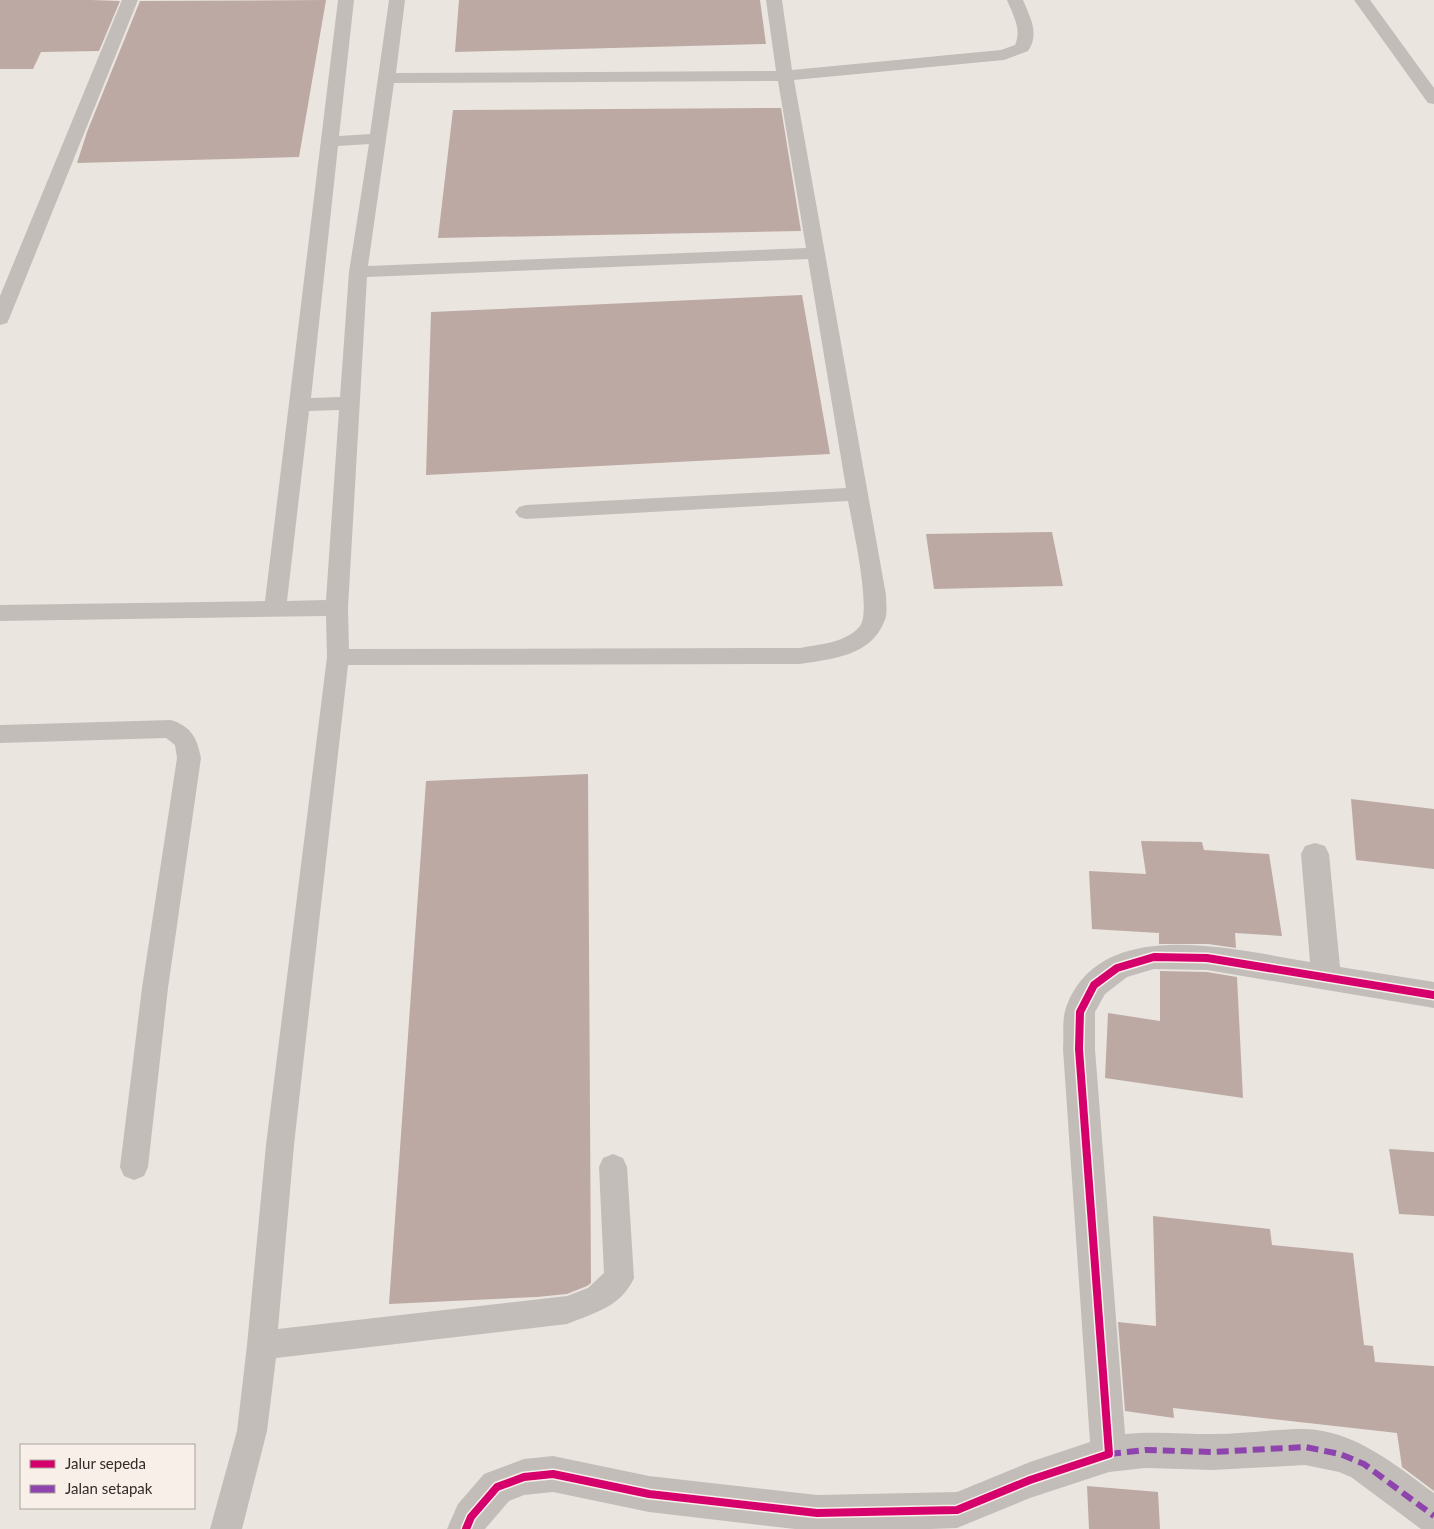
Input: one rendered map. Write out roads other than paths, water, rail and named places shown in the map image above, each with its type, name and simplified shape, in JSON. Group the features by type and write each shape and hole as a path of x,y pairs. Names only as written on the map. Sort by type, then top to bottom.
{"street":[{"path":"1315,854 1326,978"},
{"path":"1109,1454 1079,1049 1080,1012 1094,985 1117,968 1154,957 1207,958 1434,995"},
{"path":"466,1529 471,1516 497,1487 524,1477 553,1474 649,1494 817,1513 957,1510 1030,1480 1109,1454 1145,1450 1213,1452 1305,1447 1340,1454 1364,1464 1434,1516"}],"lane":[{"path":"0,319 130,0"},
{"path":"275,609 346,0"},
{"path":"226,1529 252,1432 262,1345 280,1145 338,657 337,608 358,272 388,78 397,0"},
{"path":"338,657 800,656 834,649 862,639 874,622 875,596 785,76 774,0"},
{"path":"388,78 785,76 1004,55 1022,48 1028,38 1015,0"},
{"path":"1362,0 1434,100"},
{"path":"330,141 378,139"},
{"path":"358,272 816,253"},
{"path":"300,405 350,403"},
{"path":"526,512 858,494"},
{"path":"0,613 337,608"},
{"path":"0,734 170,729 186,741 189,758 155,988 134,1167"},
{"path":"262,1345 566,1310 598,1298 619,1278 613,1167"}]}
